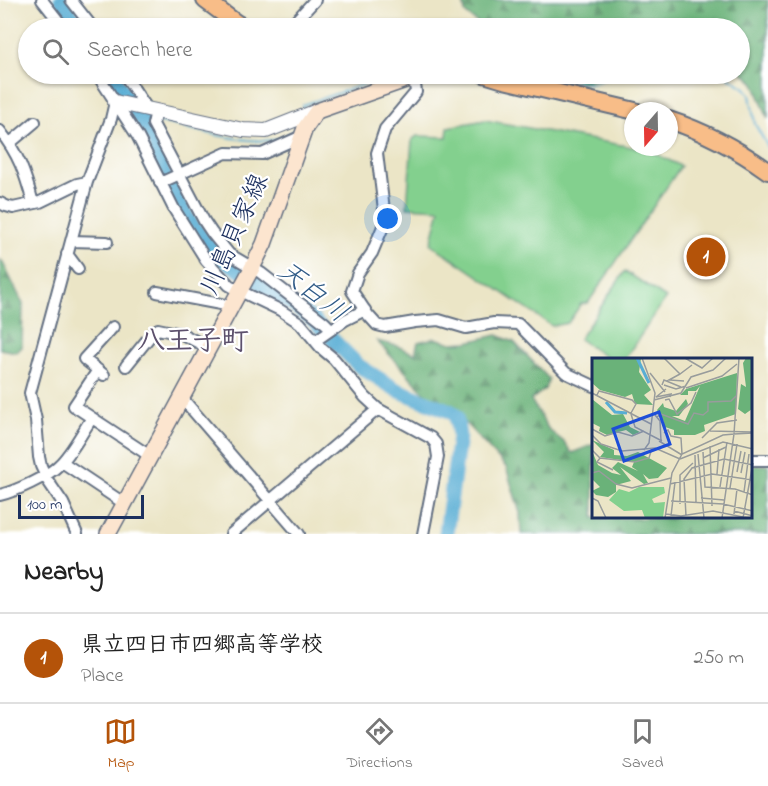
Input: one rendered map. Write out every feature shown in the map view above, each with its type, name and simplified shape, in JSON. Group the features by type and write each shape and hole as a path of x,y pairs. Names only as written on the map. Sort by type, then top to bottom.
{"main road":[{"path":"205,0 229,18"},
{"path":"317,111 390,84"},
{"path":"521,84 624,108"},
{"name":"川島貝家線","path":"108,534 264,244 305,128 317,111"},
{"path":"678,123 711,136 768,171"}],"street":[{"path":"42,0 56,18"},
{"path":"71,0 85,18"},
{"path":"298,18 315,0"},
{"path":"104,84 138,137 194,243 229,285 294,318 378,409 427,435 436,444 438,457 423,534"},
{"path":"131,84 153,115 204,221 229,254 252,268 331,329"},
{"path":"415,84 416,93 385,129 377,153 385,218 372,254 358,273 352,291 376,325 385,327 429,320 442,320 466,328 494,323 518,324 566,373 592,385"},
{"path":"116,102 153,115 243,130 266,131 317,111"},
{"path":"77,534 63,503 46,476 39,457 36,420 30,393 87,182 116,102"},
{"path":"10,143 35,122"},
{"path":"0,131 10,143 22,165 33,203"},
{"path":"161,182 226,153 262,154 302,136"},
{"path":"0,202 13,208 40,202 77,184 87,182"},
{"path":"71,241 106,242"},
{"path":"67,254 78,270"},
{"path":"157,292 231,306"},
{"path":"315,341 345,320 365,310"},
{"path":"113,327 84,359 101,373 74,406 150,456"},
{"path":"126,366 158,329 182,334 209,348"},
{"path":"182,398 299,534"},
{"path":"231,534 378,409"},
{"path":"0,495 46,476 62,462 92,418"},
{"path":"62,462 125,504"}],"green space":[{"path":"463,0 768,0 768,119 754,83 750,79 750,18 471,18 465,13"},
{"path":"485,120 624,146 624,156 660,156 681,166 588,303 581,304 568,323 552,326 431,244 440,209 407,207 412,140 417,136 447,137 448,127"},
{"path":"0,260 23,304 22,347 17,352 0,349"},
{"path":"625,271 666,298 625,358 607,358 579,339"},
{"path":"497,335 514,342 549,379 545,389 531,400 549,430 564,442 572,453 592,445 592,519 753,519 753,465 768,465 768,534 521,534 520,513 506,467 467,425 424,392 377,341 415,354 418,342 435,338 452,343"}],"waterway":[{"name":"天白川","path":"61,0 73,18"},
{"name":"天白川","path":"118,84 154,140 163,172 190,222 219,257 311,318 359,366 397,390 450,411 456,416 459,436 446,534"},
{"path":"302,110 303,105 365,84"},
{"path":"739,84 750,95 755,124 768,147"},
{"name":"天白川","path":"141,118 151,120"},
{"path":"157,121 221,136 256,141 283,138 298,127"}],"place":[{"name":"県立四日市四郷高等学校","path":"706,257"}],"district":[{"name":"八王子町","path":"193,342"}]}
